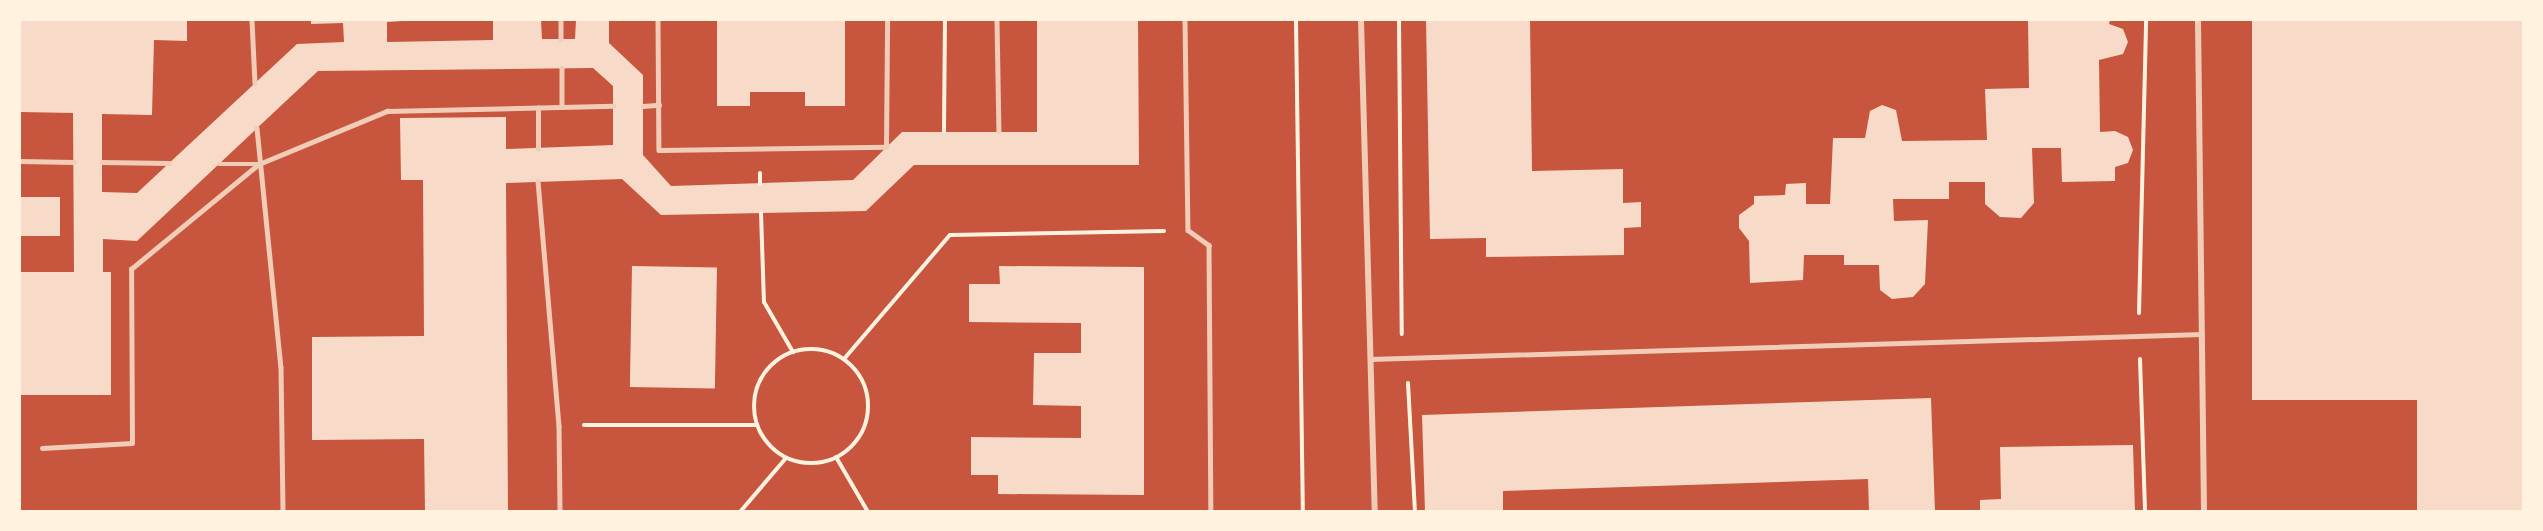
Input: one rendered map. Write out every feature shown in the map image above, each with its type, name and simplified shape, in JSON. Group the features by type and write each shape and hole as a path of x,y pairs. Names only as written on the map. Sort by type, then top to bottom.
{"street":[{"path":"1361,20 1375,512"},
{"path":"2198,20 2204,512"}],"lane":[{"path":"252,20 255,83"},
{"path":"561,20 561,39"},
{"path":"658,20 659,150 886,147 887,20"},
{"path":"997,20 999,131"},
{"path":"1185,20 1188,231 1209,245 1211,512"},
{"path":"562,68 562,107"},
{"path":"642,106 659,105"},
{"path":"42,448 132,443 131,269 259,164 387,111 613,106"},
{"path":"538,108 538,148"},
{"path":"257,128 282,367 284,512"},
{"path":"20,161 74,162"},
{"path":"102,162 169,163"},
{"path":"219,164 259,164"},
{"path":"538,181 559,426 560,512"},
{"path":"1370,359 2202,334"}],"path":[{"path":"944,131 945,20"},
{"path":"1296,20 1304,512"},
{"path":"1399,20 1402,358 1411,399 1415,512"},
{"path":"2145,512 2139,336 2146,20"},
{"path":"761,213 764,302 793,352"},
{"path":"843,359 950,235 1188,231"},
{"path":"793,352 827,352 843,359 857,373 868,410 863,429 852,446 836,457 820,463 786,458 773,449 757,424 754,407 764,373 793,352"},
{"path":"559,426 757,424"},
{"path":"836,457 868,512"},
{"path":"740,512 786,458"}],"building":[{"path":"20,20 187,20 187,41 154,40 152,115 102,114 102,192 137,193 297,44 344,42 343,23 311,24 311,20 418,20 387,22 387,42 493,40 493,20 541,20 542,39 575,39 576,20 609,20 609,43 643,75 643,155 671,186 853,180 902,132 1037,132 1037,20 1138,20 1139,165 914,165 866,211 661,215 622,179 506,183 508,512 425,512 424,439 312,440 312,337 424,336 423,180 401,180 400,118 506,117 506,149 613,145 613,86 593,68 318,71 137,241 103,239 103,272 111,272 111,395 20,395 20,272 74,272 73,113 20,112"},
{"path":"717,20 845,20 845,106 805,106 805,92 750,92 750,106 717,106"},
{"path":"1426,20 1530,20 1532,171 1623,169 1623,203 1641,202 1641,227 1624,228 1624,255 1486,257 1486,238 1430,239"},
{"path":"2028,20 2110,20 2109,24 2123,29 2128,42 2123,54 2099,60 2100,132 2115,131 2128,137 2133,150 2128,163 2115,167 2115,181 2062,182 2061,148 2032,148 2034,203 2021,218 2000,217 1985,204 1985,182 1949,182 1949,199 1893,199 1894,221 1928,220 1925,284 1913,297 1892,299 1880,290 1879,265 1844,265 1844,255 1804,255 1803,280 1750,283 1749,241 1739,228 1739,215 1754,204 1754,196 1785,195 1786,184 1806,183 1806,204 1830,204 1833,138 1865,138 1870,111 1882,105 1896,110 1902,141 1987,140 1985,89 2029,88"},
{"path":"2252,20 2524,20 2524,512 2417,512 2417,400 2252,400"},
{"path":"20,197 60,197 60,236 20,236"},
{"path":"632,266 717,267 715,388 630,387"},
{"path":"999,266 1144,267 1144,495 998,494 998,475 971,475 971,437 1081,438 1081,406 1033,405 1034,353 1081,353 1081,323 969,322 969,284 1000,284"},
{"path":"1931,398 1935,512 1869,512 1868,479 1503,491 1503,512 1425,512 1422,415"},
{"path":"2133,445 2135,512 1980,512 1980,500 2001,499 2000,447"}]}
